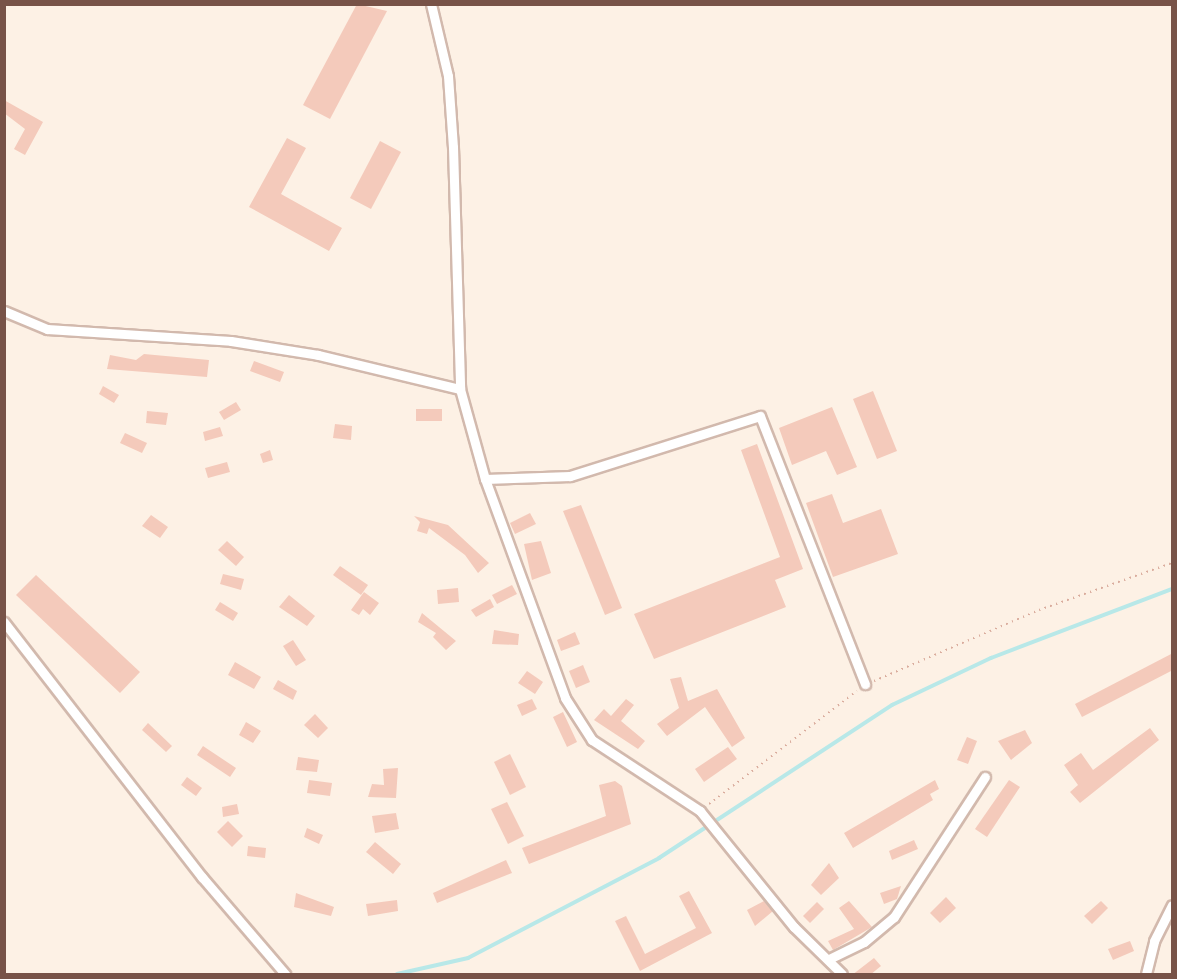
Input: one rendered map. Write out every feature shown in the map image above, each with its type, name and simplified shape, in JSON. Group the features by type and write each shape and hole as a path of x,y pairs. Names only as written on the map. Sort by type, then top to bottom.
{"street":[{"path":"431,4 448,76 460,389 485,479 575,721 592,740 700,811 794,927 829,959 842,975"},
{"path":"4,311 47,329 231,341 460,389"},
{"path":"485,479 570,476 760,416 865,684"},
{"path":"4,622 285,975"},
{"path":"829,959 864,942 894,917 985,777"},
{"path":"1146,975 1154,941 1173,905"}],"path":[{"path":"700,811 759,763 812,730 865,684 1039,610 1173,563"}],"building":[{"path":"357,4 387,11 330,119 303,105"},
{"path":"4,100 43,122 25,155 14,149 25,129 4,113"},
{"path":"287,138 306,148 281,194 342,228 329,251 249,207"},
{"path":"380,141 401,152 371,209 350,198"},
{"path":"144,354 209,360 207,377 107,369 110,355 136,360"},
{"path":"254,361 284,372 280,382 250,371"},
{"path":"103,386 119,395 114,403 99,394"},
{"path":"873,391 897,451 877,459 853,399"},
{"path":"236,402 241,410 224,420 219,412"},
{"path":"832,407 857,467 837,475 826,451 792,465 779,428"},
{"path":"416,409 442,409 442,421 416,421"},
{"path":"147,411 168,413 166,425 146,423"},
{"path":"335,424 352,426 351,440 333,438"},
{"path":"220,427 223,436 205,441 203,432"},
{"path":"125,433 147,443 142,453 120,443"},
{"path":"757,444 803,569 775,580 786,607 654,659 634,614 780,557 741,450"},
{"path":"270,450 273,460 263,463 260,454"},
{"path":"227,462 230,472 208,478 205,468"},
{"path":"832,494 843,523 881,509 898,554 833,577 806,503"},
{"path":"581,505 622,608 605,615 563,511"},
{"path":"530,513 536,524 515,534 510,523"},
{"path":"151,515 168,527 160,538 142,526"},
{"path":"414,516 448,525 489,563 478,573 465,555 429,528 427,534 417,531 420,522"},
{"path":"227,541 244,557 236,566 218,550"},
{"path":"541,541 551,573 532,580 524,544"},
{"path":"340,566 368,585 361,595 333,575"},
{"path":"223,574 244,579 241,590 220,584"},
{"path":"36,575 140,672 120,693 16,595"},
{"path":"512,585 517,594 497,604 492,595"},
{"path":"458,588 459,602 438,604 437,590"},
{"path":"364,592 379,603 370,615 363,609 359,615 351,610"},
{"path":"289,595 315,616 307,626 279,607"},
{"path":"490,599 494,607 476,617 471,610"},
{"path":"220,602 238,613 233,621 215,610"},
{"path":"422,613 456,641 446,650 433,637 436,633 418,622"},
{"path":"494,630 519,634 518,645 492,644"},
{"path":"575,632 580,644 561,651 557,640"},
{"path":"293,640 306,660 296,666 283,646"},
{"path":"1173,653 1173,670 1082,717 1075,704"},
{"path":"235,662 261,677 254,689 228,675"},
{"path":"583,665 590,682 576,688 569,671"},
{"path":"527,671 543,682 535,694 518,683"},
{"path":"681,677 688,701 717,689 745,738 732,747 705,707 667,736 657,724 679,708 670,679"},
{"path":"278,680 297,691 293,700 273,689"},
{"path":"532,699 537,709 522,716 517,705"},
{"path":"626,699 634,705 621,721 645,741 638,749 594,720 604,709 611,716"},
{"path":"563,712 577,742 567,747 553,717"},
{"path":"315,714 328,728 318,738 304,725"},
{"path":"246,722 261,731 253,743 239,735"},
{"path":"148,723 172,746 166,752 142,730"},
{"path":"1150,728 1159,740 1080,803 1070,792 1078,785 1064,765 1081,753 1093,770"},
{"path":"1025,730 1032,743 1011,760 998,741"},
{"path":"967,737 977,741 968,764 957,760"},
{"path":"203,746 236,768 230,777 197,755"},
{"path":"728,747 737,759 704,782 695,769"},
{"path":"510,754 526,787 510,795 494,762"},
{"path":"298,757 319,760 317,772 296,770"},
{"path":"398,768 396,798 368,797 372,784 384,785 383,769"},
{"path":"187,777 202,788 196,796 181,785"},
{"path":"309,780 332,783 330,796 307,793"},
{"path":"935,780 939,789 930,794 933,800 853,848 844,833"},
{"path":"1009,780 1020,787 987,837 975,829"},
{"path":"615,781 622,786 631,824 529,864 522,848 606,816 599,785"},
{"path":"507,802 524,836 508,844 491,809"},
{"path":"237,804 239,814 223,817 222,807"},
{"path":"396,813 399,829 375,833 372,816"},
{"path":"228,821 243,836 232,847 217,832"},
{"path":"307,828 323,835 319,844 304,837"},
{"path":"914,840 918,849 892,860 889,851"},
{"path":"375,842 401,864 393,874 366,852"},
{"path":"248,846 266,848 265,858 247,856"},
{"path":"506,860 512,873 437,903 433,893"},
{"path":"829,863 839,878 821,895 811,885"},
{"path":"901,886 897,899 884,904 880,893"},
{"path":"689,891 712,933 640,971 615,921 626,916 645,954 696,928 679,896"},
{"path":"296,893 334,907 331,916 294,907"},
{"path":"946,897 956,908 940,923 930,913"},
{"path":"397,900 398,911 368,916 366,904"},
{"path":"764,901 773,911 755,926 747,910"},
{"path":"849,901 872,927 833,950 828,941 854,929 839,908"},
{"path":"1101,901 1108,908 1092,924 1084,916"},
{"path":"817,902 824,909 810,923 803,916"},
{"path":"1130,941 1134,951 1113,960 1108,949"},
{"path":"874,958 881,966 870,975 852,975"}],"waterway":[{"path":"397,974 468,958 659,858 892,705 991,658 1172,589"}]}
